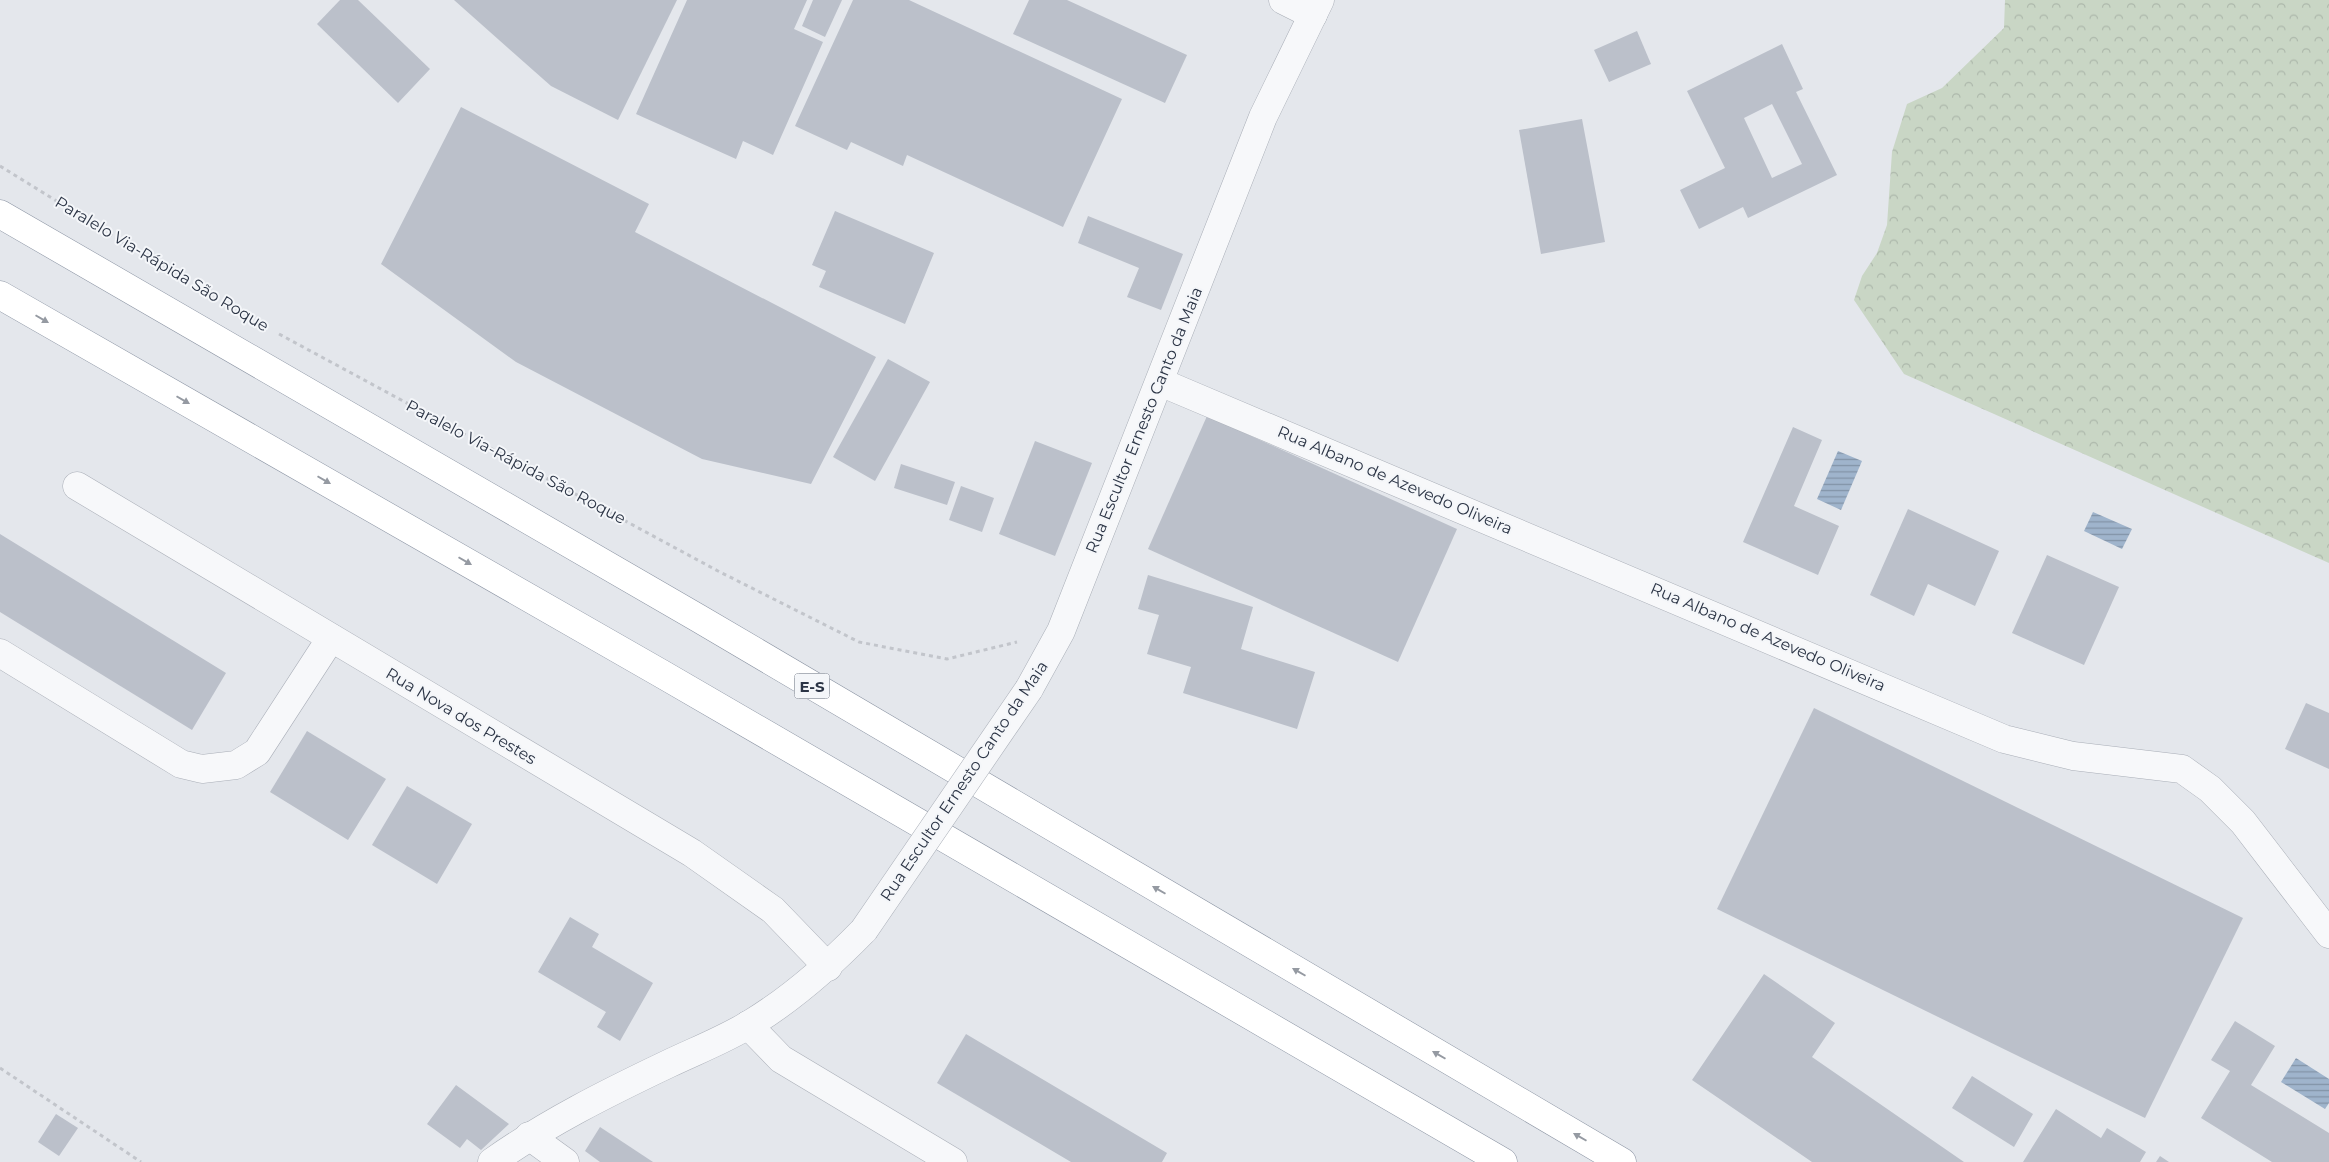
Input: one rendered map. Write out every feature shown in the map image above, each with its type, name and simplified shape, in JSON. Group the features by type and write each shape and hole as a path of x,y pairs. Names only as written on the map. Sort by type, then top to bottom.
{"highway":[{"name":"E-S","path":"0,214 715,628 1622,1162"},
{"path":"0,295 654,669 1503,1162"}],"street":[{"path":"1283,0 1316,7"},
{"name":"Rua Escultor Ernesto Canto da Maia","path":"492,1162 529,1136 617,1088 748,1025 790,998 828,967 864,930 1030,689 1061,631 1263,117 1316,7"},
{"name":"Rua Albano de Azevedo Oliveira","path":"1160,382 2004,739 2073,756 2182,769 2210,789 2243,822 2329,934"},
{"name":"Rua Nova dos Prestes","path":"77,486 692,853 773,910 828,967"},
{"path":"0,653 182,764 202,769 236,765 257,752 331,638"},
{"path":"748,1025 780,1059 953,1162"},
{"path":"529,1136 565,1162"}],"path":[{"name":"Paralelo Via-Rápida São Roque","path":"0,166 157,263"},
{"name":"Paralelo Via-Rápida São Roque","path":"276,332 718,571 859,642 947,659 1061,631"},
{"path":"0,1068 141,1162"}],"green space":[{"path":"2005,0 2329,0 2329,563 1904,374 1854,300 1862,276 1877,253 1887,225 1892,152 1907,104 1942,88 2004,28"}],"water":[{"path":"1838,451 1862,461 1841,510 1817,499"},
{"path":"2093,512 2132,529 2122,549 2084,531"},
{"path":"2296,1058 2329,1079 2329,1103 2325,1109 2281,1082"}],"building":[{"path":"340,0 358,0 430,69 398,103 317,24"},
{"path":"454,0 677,0 618,120 551,86"},
{"path":"687,0 807,0 794,29 823,42 773,155 743,141 736,159 636,114"},
{"path":"813,0 842,0 825,37 802,26"},
{"path":"853,0 909,0 1122,99 1063,227 907,155 903,166 851,142 847,150 795,126"},
{"path":"1029,0 1067,0 1187,55 1165,103 1013,34"},
{"path":"1637,31 1651,64 1609,82 1594,50"},
{"path":"1782,44 1803,89 1796,92 1837,175 1748,218 1743,207 1699,229 1680,190 1725,168 1687,91","holes":["1772,104 1802,164 1772,178 1744,118"]},
{"path":"461,107 649,204 635,232 876,357 811,484 702,459 516,362 381,264"},
{"path":"1582,119 1605,242 1541,254 1519,130"},
{"path":"835,211 934,253 905,324 819,287 826,271 812,265"},
{"path":"1088,216 1183,254 1161,310 1127,297 1139,268 1078,243"},
{"path":"888,359 930,382 875,481 833,457"},
{"path":"1207,416 1457,529 1398,662 1148,549"},
{"path":"1793,427 1822,440 1794,506 1839,526 1818,575 1743,542"},
{"path":"1035,441 1092,463 1055,556 999,534"},
{"path":"901,464 955,482 947,505 894,488"},
{"path":"961,486 994,498 982,532 949,520"},
{"path":"1908,509 1999,551 1975,606 1928,584 1914,616 1870,595"},
{"path":"0,534 226,673 192,730 0,612"},
{"path":"2047,555 2119,587 2084,665 2012,633"},
{"path":"1148,575 1253,607 1241,649 1315,672 1297,729 1183,693 1191,667 1147,654 1159,615 1138,609"},
{"path":"2306,703 2329,713 2329,769 2285,749"},
{"path":"1814,708 2243,918 2145,1118 1717,909"},
{"path":"307,731 386,779 348,840 270,792"},
{"path":"407,786 472,824 437,884 372,845"},
{"path":"570,917 599,934 592,947 653,983 620,1041 597,1027 606,1012 538,972"},
{"path":"1764,974 1835,1023 1812,1057 1964,1162 1812,1162 1692,1080"},
{"path":"2235,1021 2275,1046 2251,1085 2329,1133 2329,1162 2272,1162 2201,1118 2230,1071 2211,1060"},
{"path":"966,1034 1167,1153 1162,1162 1071,1162 937,1083"},
{"path":"1972,1076 2033,1114 2014,1147 1952,1108"},
{"path":"456,1085 509,1124 481,1150 467,1139 460,1148 427,1124"},
{"path":"2056,1109 2101,1138 2107,1128 2146,1152 2140,1162 2023,1162"},
{"path":"56,1114 78,1128 59,1156 38,1142"},
{"path":"600,1127 653,1162 600,1162 585,1151"},
{"path":"2160,1156 2169,1162 2156,1162"}]}
